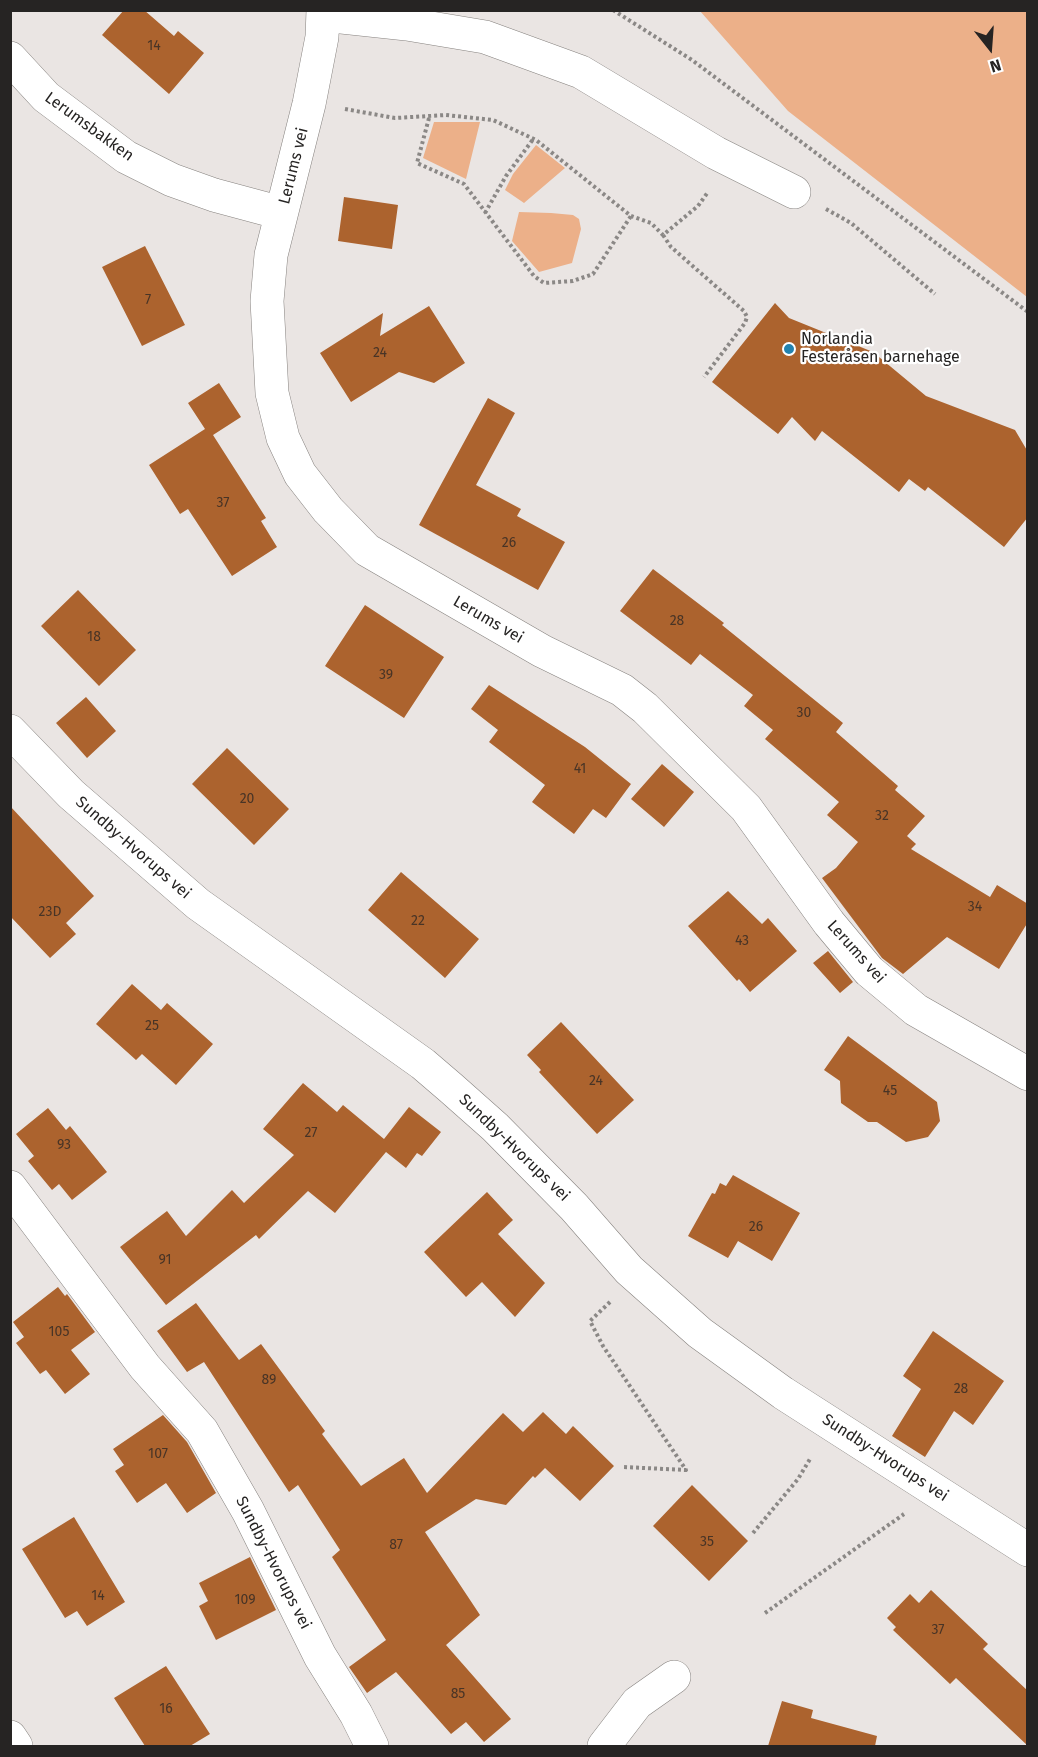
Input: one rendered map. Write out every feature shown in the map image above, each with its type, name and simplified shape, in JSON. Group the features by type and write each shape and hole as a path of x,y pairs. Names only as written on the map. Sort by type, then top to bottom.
{"street":[{"name":"Lerums vei","path":"323,13 322,37 309,104 271,255 267,301 267,336 272,393 283,438 300,474 328,510 367,550 542,651 622,690 645,708 746,808 829,923 869,971 916,1010 1028,1074"},
{"path":"323,13 407,24 496,41 581,72 733,161 794,192"},
{"name":"Lerumsbakken","path":"10,58 46,97 126,157 171,180 214,195 282,213"},
{"name":"Sundby-Hvorups vei","path":"10,730 71,794 198,904 413,1057 451,1088 495,1127 574,1207 636,1275 700,1333 783,1393 1028,1550"},
{"name":"Sundby-Hvorups vei","path":"10,1187 145,1367 202,1431 248,1511 320,1656 356,1714 372,1746"},
{"path":"604,1746 637,1703 674,1677"},
{"path":"10,1737 16,1746"}],"path":[{"path":"613,10 692,60 1028,312"},
{"path":"309,104 377,116 429,118 476,116 493,120 534,138 631,216 651,223 671,247 744,311 747,317 704,377"},
{"path":"429,118 417,162 464,183 534,276 544,283 573,281 592,274 631,216"},
{"path":"485,213 506,176 534,138"},
{"path":"663,235 698,206 733,161"},
{"path":"794,192 851,223 935,294"},
{"path":"623,1467 686,1470 603,1346 591,1321 636,1275"},
{"path":"753,1533 798,1479 810,1459"},
{"path":"765,1613 936,1491"}],"shaded area":[{"path":"700,11 1027,11 1027,297 788,111"},
{"path":"434,122 480,122 466,179 423,158"},
{"path":"536,145 565,168 524,203 505,190 513,174"},
{"path":"519,212 573,215 579,219 581,229 572,263 539,272 512,241"}],"building":[{"path":"124,10 144,10 174,36 178,31 204,53 169,94 102,35"},
{"path":"344,197 398,205 392,249 338,241"},
{"path":"145,246 185,325 142,346 102,267"},
{"path":"775,303 789,318 873,352 926,396 1015,430 1028,452 1028,517 1004,547 928,487 925,491 909,479 899,492 822,431 815,441 792,417 778,434 712,382"},
{"path":"429,306 465,363 434,383 399,372 351,402 320,353 383,313 380,336"},
{"path":"219,383 241,417 213,435 266,518 261,521 277,547 232,576 188,509 180,514 149,465 205,429 188,403"},
{"path":"488,398 515,413 476,485 521,509 517,516 565,542 538,590 419,525"},
{"path":"653,569 724,623 722,625 843,723 836,732 898,786 895,790 925,816 907,836 916,844 911,849 990,897 997,885 1028,904 1028,922 999,969 947,937 903,974 882,958 822,878 836,868 858,842 827,815 839,802 765,739 773,730 744,706 753,695 700,654 691,665 620,611"},
{"path":"78,590 136,650 99,686 41,626"},
{"path":"365,605 444,657 404,718 325,666"},
{"path":"489,685 585,747 631,784 606,818 593,809 574,834 532,802 545,785 489,742 498,730 471,709"},
{"path":"86,697 116,731 87,758 56,723"},
{"path":"227,748 289,809 254,845 192,784"},
{"path":"662,764 694,792 664,827 631,799"},
{"path":"10,806 94,896 66,923 76,934 50,958 10,916"},
{"path":"401,872 479,939 445,978 368,910"},
{"path":"728,891 762,924 768,918 797,951 750,992 739,979 737,981 688,926"},
{"path":"828,951 853,982 840,993 813,963"},
{"path":"132,984 161,1010 167,1003 213,1044 176,1085 142,1054 136,1060 96,1024"},
{"path":"561,1022 634,1100 597,1134 539,1072 541,1070 527,1055"},
{"path":"848,1036 937,1102 940,1121 928,1137 906,1142 877,1122 868,1122 841,1103 840,1081 824,1070"},
{"path":"303,1083 337,1112 343,1105 384,1139 409,1107 441,1132 422,1156 417,1153 406,1168 386,1152 335,1213 308,1191 259,1239 256,1235 166,1305 120,1247 167,1211 186,1236 232,1190 244,1203 294,1155 263,1129"},
{"path":"48,1108 66,1130 70,1126 107,1172 72,1200 59,1184 52,1190 28,1161 34,1156 16,1134"},
{"path":"733,1175 800,1213 772,1261 738,1241 728,1258 688,1236 712,1193 715,1194 720,1183 726,1186"},
{"path":"487,1192 513,1220 498,1234 545,1283 515,1317 482,1282 466,1297 424,1252"},
{"path":"58,1287 65,1296 67,1294 95,1332 71,1350 90,1374 65,1394 46,1370 40,1374 16,1343 24,1337 13,1322"},
{"path":"196,1303 239,1360 261,1344 325,1431 322,1434 361,1486 404,1458 427,1493 503,1413 523,1432 543,1412 566,1434 573,1426 614,1466 580,1501 545,1468 535,1478 533,1476 506,1505 476,1499 425,1532 480,1615 446,1645 511,1719 484,1742 466,1722 451,1734 396,1672 367,1693 349,1667 386,1640 332,1557 340,1550 298,1485 289,1492 204,1362 187,1372 157,1331"},
{"path":"933,1331 1004,1381 973,1425 954,1411 925,1457 892,1436 921,1389 903,1376"},
{"path":"163,1415 187,1442 216,1493 187,1513 166,1483 137,1503 115,1471 124,1465 113,1449"},
{"path":"692,1485 748,1541 709,1581 653,1526"},
{"path":"74,1517 125,1602 87,1626 77,1611 65,1618 22,1549"},
{"path":"250,1557 276,1610 216,1640 199,1606 208,1601 199,1583"},
{"path":"931,1590 988,1644 983,1649 1028,1691 1028,1746 956,1678 950,1684 893,1630 896,1627 887,1618 910,1594 919,1603"},
{"path":"166,1666 210,1734 190,1746 145,1746 114,1698"},
{"path":"782,1701 813,1710 811,1718 877,1736 875,1746 768,1746"}],"place":[{"name":"Norlandia Festeråsen barnehage","path":"789,349"}]}
